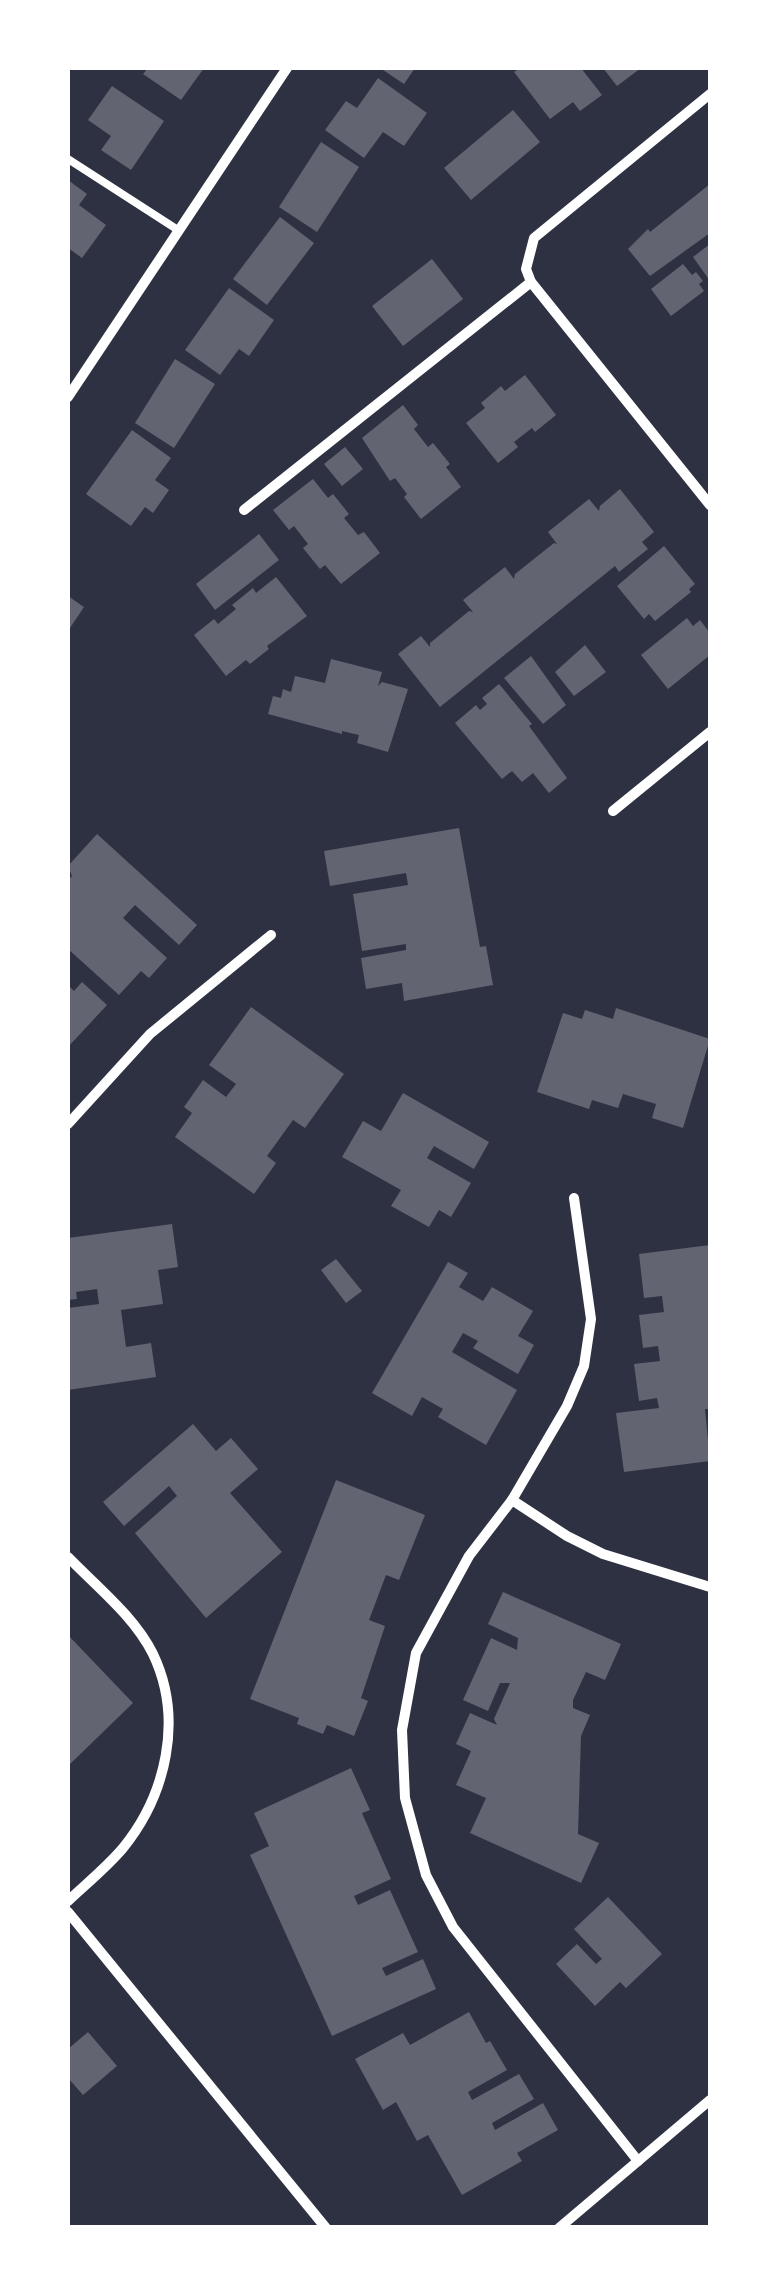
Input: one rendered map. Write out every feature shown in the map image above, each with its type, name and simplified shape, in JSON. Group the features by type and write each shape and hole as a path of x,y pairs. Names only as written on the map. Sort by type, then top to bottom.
{"street":[{"path":"68,397 287,68"},
{"path":"710,96 534,238 526,269 531,282 710,505"},
{"path":"244,510 531,282"},
{"path":"613,811 710,732"},
{"path":"68,1124 150,1034 271,935"},
{"path":"574,1198 591,1318 584,1366 567,1406 512,1500 469,1556 416,1652 402,1730 405,1798 426,1875 453,1927 638,2161"},
{"path":"512,1500 603,1554 710,1587"},
{"path":"68,1557 130,1621 153,1655 164,1687 168,1749 161,1783 146,1814 122,1849 68,1901"},
{"path":"68,1912 326,2228"},
{"path":"559,2228 710,2100"}],"lane":[{"path":"68,159 178,230"}],"building":[{"path":"148,68 204,68 181,100 143,74"},
{"path":"380,68 415,68 404,84"},
{"path":"520,68 581,68 602,95 580,111 573,102 550,119 514,72"},
{"path":"603,68 641,68 617,86"},
{"path":"378,78 427,113 404,146 383,132 364,158 325,130 346,101 357,108"},
{"path":"112,86 164,121 131,170 101,150 111,136 88,120"},
{"path":"513,110 540,142 471,200 444,168"},
{"path":"321,142 359,167 317,232 279,207"},
{"path":"68,180 87,194 79,205 106,225 82,258 68,248"},
{"path":"710,184 710,233 650,276 628,249 648,229 650,232"},
{"path":"280,217 314,243 267,305 233,279"},
{"path":"710,244 710,281 693,257"},
{"path":"432,259 463,299 403,346 372,306"},
{"path":"683,264 703,281 699,284 704,291 671,316 651,289"},
{"path":"229,288 274,320 249,356 239,349 220,375 185,350"},
{"path":"175,359 215,384 174,448 135,423"},
{"path":"525,375 556,415 514,442 518,447 498,463 466,423 485,408 481,403 501,386 505,391"},
{"path":"403,405 418,425 414,429 428,447 433,443 450,464 446,467 461,487 421,519 404,497 407,494 395,478 390,481 362,438"},
{"path":"132,430 171,458 155,480 169,490 153,513 145,507 131,526 86,494"},
{"path":"345,447 363,469 342,486 324,464"},
{"path":"313,479 328,498 333,494 349,514 344,518 358,535 364,532 380,553 341,584 325,565 320,569 303,548 308,544 294,526 289,530 273,510"},
{"path":"620,489 654,532 642,542 648,549 619,572 615,566 440,707 398,654 421,636 430,647 469,611 473,612 463,600 505,567 514,579 515,574 557,544 548,532 589,499 599,511"},
{"path":"259,534 279,560 215,610 196,584"},
{"path":"664,546 695,584 689,589 691,592 655,621 649,614 644,619 617,586"},
{"path":"276,577 307,616 250,664 246,660 226,676 194,635 214,619 218,624 236,609 232,605 253,588 256,593"},
{"path":"68,596 84,607 68,631"},
{"path":"687,618 693,626 700,620 710,633 710,655 668,689 641,655"},
{"path":"585,645 606,672 574,696 555,672"},
{"path":"531,656 566,705 543,724 504,678"},
{"path":"331,659 382,672 378,686 382,682 408,689 388,752 357,743 359,735 268,714 273,696 281,698 283,689 291,692 295,676 325,683"},
{"path":"499,684 532,724 529,726 567,778 549,793 533,773 522,782 512,771 502,779 455,723 476,705 480,710 487,704 482,698"},
{"path":"459,828 480,947 486,946 493,985 404,1001 402,983 366,989 361,958 406,950 406,944 362,951 353,894 408,885 406,873 330,886 324,851"},
{"path":"97,834 197,925 179,945 135,905 123,918 167,958 149,978 141,971 119,995 68,949 68,881 72,876 68,866"},
{"path":"82,982 107,1005 68,1047 68,985 74,991"},
{"path":"251,1007 344,1074 305,1128 293,1120 267,1156 276,1163 254,1194 175,1137 192,1113 184,1107 203,1080 226,1097 236,1084 209,1065"},
{"path":"616,1008 710,1039 683,1128 652,1118 656,1104 623,1094 618,1108 592,1100 589,1109 537,1092 563,1013 582,1019 585,1010 613,1019"},
{"path":"403,1093 489,1142 474,1169 434,1146 427,1158 471,1183 451,1217 439,1210 429,1227 391,1206 401,1190 342,1157 363,1121 381,1131"},
{"path":"172,1224 178,1267 158,1270 163,1304 121,1310 126,1347 151,1343 156,1377 68,1390 68,1308 99,1304 97,1289 76,1292 77,1299 68,1300 68,1238"},
{"path":"710,1245 710,1409 705,1409 710,1461 624,1472 616,1413 659,1408 657,1398 639,1401 634,1364 660,1361 658,1346 643,1348 639,1315 664,1312 662,1296 644,1298 639,1254"},
{"path":"336,1259 362,1291 346,1303 321,1270"},
{"path":"448,1262 468,1273 459,1287 483,1301 492,1287 533,1311 518,1336 534,1345 518,1374 473,1348 478,1341 463,1333 452,1352 517,1390 486,1445 438,1417 443,1409 422,1397 412,1416 372,1393"},
{"path":"193,1424 216,1451 231,1438 258,1469 230,1493 282,1552 206,1618 135,1533 177,1496 169,1486 124,1526 103,1502"},
{"path":"336,1480 425,1515 399,1580 386,1575 369,1620 385,1626 361,1698 368,1701 354,1736 327,1725 323,1734 297,1724 299,1718 250,1699"},
{"path":"503,1592 621,1644 605,1680 586,1672 573,1700 573,1708 590,1715 581,1736 578,1834 599,1843 581,1883 470,1833 486,1798 456,1785 471,1751 456,1744 470,1713 497,1725 494,1719 510,1683 500,1683 488,1711 463,1700 491,1638 517,1650 518,1638 488,1624"},
{"path":"68,1635 133,1703 68,1766"},
{"path":"351,1768 370,1810 362,1813 391,1879 354,1896 358,1905 390,1890 418,1952 382,1968 386,1976 423,1959 436,1989 332,2036 250,1855 269,1846 254,1813"},
{"path":"608,1897 662,1954 626,1988 620,1982 595,2006 556,1964 577,1944 596,1964 602,1959 574,1929"},
{"path":"469,2012 507,2070 468,2092 472,2100 519,2074 534,2099 492,2123 495,2130 543,2103 558,2130 517,2153 522,2161 462,2195 428,2135 417,2141 396,2102 383,2110 355,2059 403,2033 410,2045"},
{"path":"88,2032 117,2066 83,2095 68,2078 68,2049"}]}
